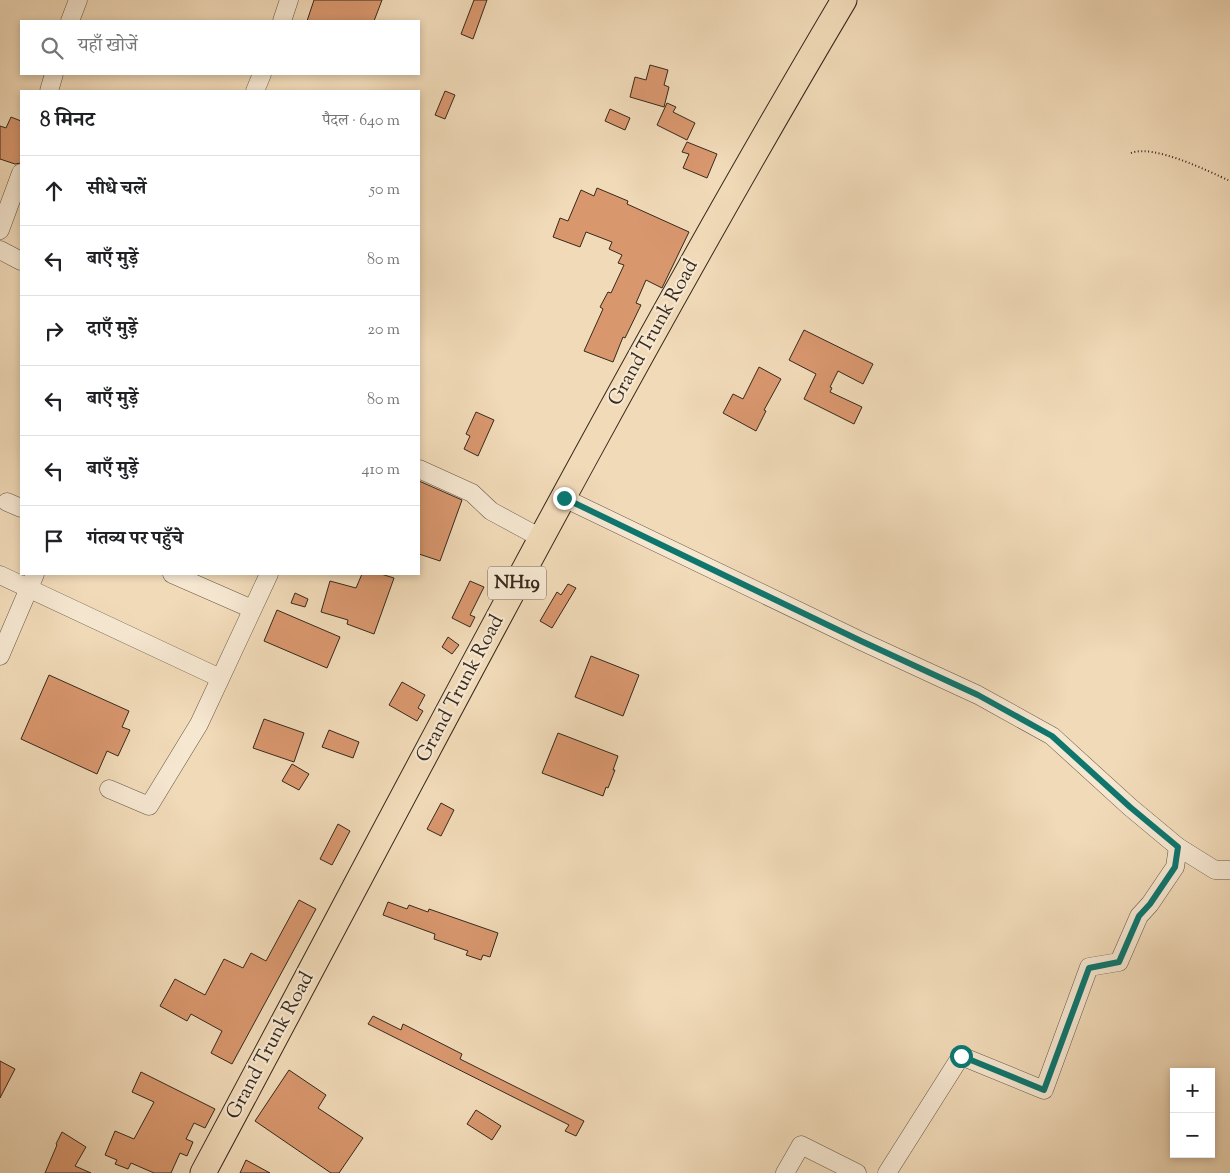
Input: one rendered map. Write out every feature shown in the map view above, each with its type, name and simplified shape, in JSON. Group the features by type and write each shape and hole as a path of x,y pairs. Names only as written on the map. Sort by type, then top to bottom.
{"highway":[{"name":"Grand Trunk Road","path":"203,1173 542,538 754,152 844,0"}],"street":[{"path":"70,20 78,0"},
{"path":"282,20 289,0"},
{"path":"49,90 54,75"},
{"path":"255,90 262,75"},
{"path":"0,230 20,176"},
{"path":"0,250 20,260"},
{"path":"420,469 472,493 491,511 542,538"},
{"path":"564,498 861,641 978,695 1052,736 1130,807 1178,847 1215,870 1230,870"},
{"path":"0,575 32,581 220,678"},
{"path":"174,575 252,609"},
{"path":"109,788 149,806 199,724 268,575"},
{"path":"0,656 32,581"},
{"path":"887,1173 961,1056 1044,1090 1089,968 1119,962 1139,916 1150,904 1175,867 1178,847"},
{"path":"785,1173 801,1144 857,1173"}],"path":[{"path":"1131,153 1135,151 1156,152 1230,181"}],"building":[{"path":"314,0 382,0 374,20 307,20"},
{"path":"474,0 487,0 473,39 461,34"},
{"path":"650,65 668,70 664,85 669,87 664,107 630,97 635,77 646,80"},
{"path":"445,91 455,95 445,119 435,115"},
{"path":"667,103 676,107 673,112 695,123 687,140 657,125"},
{"path":"610,109 630,118 625,130 605,121"},
{"path":"11,117 20,121 20,163 15,164 0,159 0,126 6,128"},
{"path":"687,142 717,154 707,178 683,168 689,154 682,152"},
{"path":"597,188 628,201 627,204 689,232 662,288 646,280 636,303 641,305 625,338 623,337 613,362 584,351 603,309 600,307 608,292 611,293 624,265 618,263 622,255 609,249 612,242 586,232 580,247 553,237 560,218 568,221 581,190 594,196"},
{"path":"804,330 873,364 863,384 838,371 830,387 832,388 830,392 862,407 854,424 804,399 816,374 789,360"},
{"path":"759,367 781,379 764,410 766,411 756,431 723,413 733,394 743,399"},
{"path":"476,412 494,420 478,456 464,449 470,436 466,434"},
{"path":"420,481 462,500 440,561 420,554"},
{"path":"362,575 384,575 394,578 374,634 347,624 348,620 321,612 330,581 356,588"},
{"path":"470,581 484,587 470,615 475,617 470,627 452,618"},
{"path":"568,584 576,588 552,628 540,621 557,592 561,595"},
{"path":"295,593 308,599 305,607 291,603"},
{"path":"277,610 340,637 327,668 264,641"},
{"path":"448,637 459,645 452,654 442,647"},
{"path":"591,656 639,675 623,716 575,697"},
{"path":"49,675 129,711 122,727 130,730 118,756 107,751 97,774 21,739"},
{"path":"402,682 425,695 418,708 423,711 417,721 389,705"},
{"path":"264,719 304,733 294,762 253,748"},
{"path":"329,730 359,742 353,758 322,747"},
{"path":"558,733 618,756 613,770 615,770 603,796 542,773"},
{"path":"292,764 309,774 299,790 282,781"},
{"path":"441,803 454,810 441,836 427,829"},
{"path":"338,824 350,831 332,865 320,859"},
{"path":"299,900 316,909 232,1064 211,1053 222,1031 191,1014 187,1021 160,1006 175,979 205,995 224,959 243,968 251,953 266,961"},
{"path":"388,902 407,909 409,905 428,912 429,909 498,933 490,957 483,955 481,960 466,955 468,951 434,939 435,934 383,915"},
{"path":"373,1016 401,1030 403,1024 462,1054 460,1059 584,1121 576,1136 565,1131 569,1125 368,1024"},
{"path":"0,1061 15,1069 0,1098"},
{"path":"289,1070 326,1095 318,1108 363,1138 339,1173 331,1173 255,1121"},
{"path":"141,1072 215,1109 205,1128 194,1123 186,1139 193,1142 187,1156 180,1153 171,1173 154,1173 131,1163 128,1169 115,1164 117,1160 105,1155 115,1131 134,1139 154,1102 132,1092"},
{"path":"476,1110 501,1126 492,1140 467,1124"},
{"path":"62,1132 86,1147 75,1166 91,1173 45,1173"},
{"path":"246,1160 270,1173 240,1173"}],"route":[{"path":"564,498 861,641 978,695 1052,736 1130,807 1178,847 1175,867 1150,904 1139,916 1119,962 1089,968 1044,1090 961,1056"}]}
